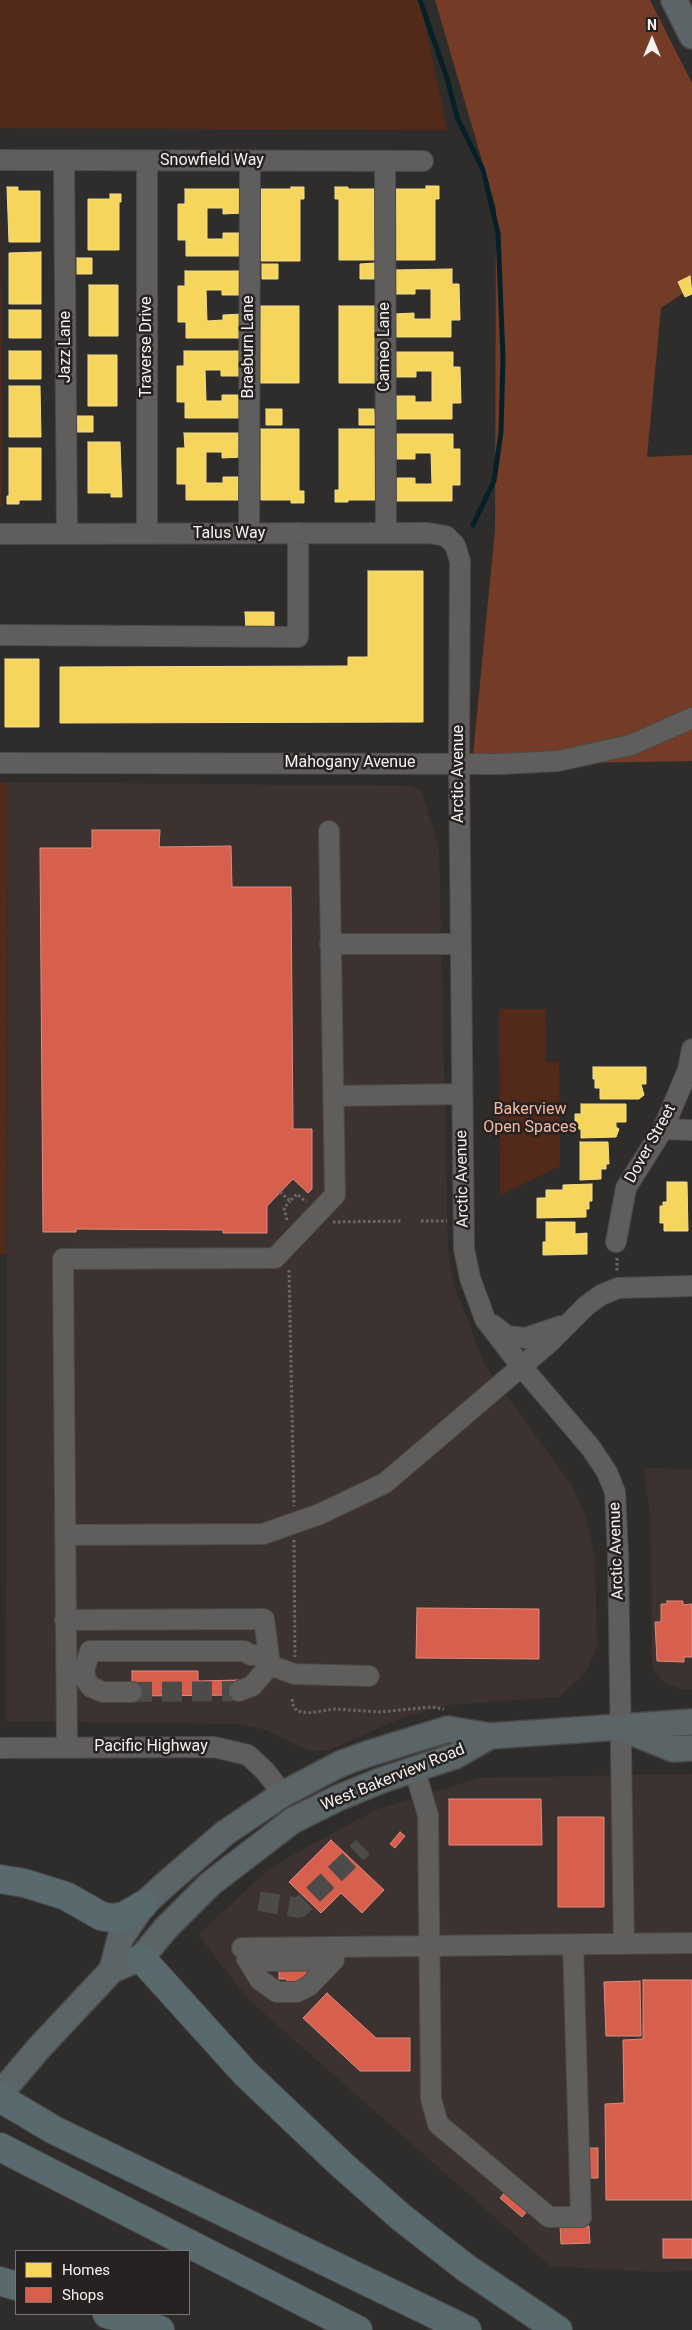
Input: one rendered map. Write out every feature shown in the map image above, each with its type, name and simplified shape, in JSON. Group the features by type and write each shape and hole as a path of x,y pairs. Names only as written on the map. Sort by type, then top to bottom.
{"highway":[{"path":"0,1879 24,1883 66,1896 101,1916 111,1918 124,1916 143,1905"},
{"path":"141,1958 245,2073 343,2166 402,2218 466,2268 558,2330"},
{"path":"0,2096 54,2130 466,2330"},
{"path":"0,2147 358,2330"},
{"path":"0,2281 15,2286"},
{"path":"110,2315 160,2330"}],"main road":[{"path":"674,0 692,36"},
{"name":"West Bakerview Road","path":"112,1970 120,1939 143,1905 225,1833 283,1794 340,1764 448,1729 490,1736 692,1722"},
{"name":"West Bakerview Road","path":"619,1727 673,1749 692,1748"},
{"name":"West Bakerview Road","path":"0,2096 39,2048 112,1970 141,1958 166,1928 210,1884 292,1822 338,1798 414,1768 455,1756 490,1736"}],"street":[{"name":"Snowfield Way","path":"0,160 423,162"},
{"name":"Jazz Lane","path":"64,161 67,534"},
{"name":"Traverse Drive","path":"147,161 147,534"},
{"name":"Braeburn Lane","path":"249,534 250,161"},
{"name":"Cameo Lane","path":"385,161 386,534"},
{"name":"Talus Way","path":"0,534 386,534 446,536 455,544"},
{"path":"0,635 298,637 298,534"},
{"name":"Arctic Avenue","path":"455,544 460,561 459,763 464,1249 470,1278 485,1319 521,1366 591,1448 607,1472 616,1492 624,1944"},
{"name":"Mahogany Avenue","path":"0,763 459,763 558,761 631,744 692,718"},
{"path":"67,1746 62,1260 275,1258 335,1195 329,831"},
{"path":"330,944 461,944"},
{"name":"Dover Street","path":"616,1242 626,1188 663,1129 688,1070 692,1049"},
{"path":"333,1096 462,1094"},
{"path":"663,1129 692,1130"},
{"path":"65,1535 263,1534 320,1514 385,1483 549,1343 586,1306 601,1296 627,1287 692,1286"},
{"path":"485,1319 507,1336 526,1338 540,1335 565,1325"},
{"path":"65,1620 264,1619 263,1658 252,1686 239,1691"},
{"path":"90,1620 90,1651 84,1670 86,1680 92,1687 103,1692 132,1692"},
{"path":"90,1651 244,1651 263,1658 294,1674 369,1676"},
{"name":"Pacific Highway","path":"0,1748 67,1746 214,1747 248,1755 265,1771 283,1794"},
{"path":"414,1768 428,1815 431,2099 438,2124 549,2217 581,2217 573,1945"},
{"path":"242,1948 692,1943"}],"path":[{"path":"280,1192 290,1201"},
{"path":"288,1226 284,1208 297,1194 310,1206"},
{"path":"328,1222 402,1221"},
{"path":"421,1221 448,1221"},
{"path":"616,1242 627,1287"},
{"path":"289,1262 294,1513"},
{"path":"294,1537 295,1662"},
{"path":"292,1699 293,1706 297,1711 308,1714 335,1709 380,1712 431,1707 440,1707 448,1714"}],"shaded area":[{"path":"435,0 650,0 692,83 692,287 661,308 647,457 692,455 692,761 472,765 495,530 496,208"},
{"path":"8,782 409,786 421,790 439,847 448,1250 454,1285 485,1366 573,1487 585,1515 595,1559 597,1648 586,1672 559,1697 448,1705 402,1718 329,1750 309,1751 266,1730 237,1724 6,1721"},
{"path":"644,1468 692,1469 692,1689 681,1689 664,1683 652,1668 651,1520"},
{"path":"692,1774 692,2271 654,2272 550,2266 249,2000 198,1935 271,1867 375,1810 479,1778"}],"green space":[{"path":"0,0 420,0 447,130 0,128"},
{"path":"0,181 2,506 0,506"},
{"path":"0,782 8,783 6,1254 0,1255"},
{"name":"Bakerview Open Spaces","path":"499,1009 545,1009 546,1062 559,1062 560,1166 500,1195"}],"building: Homes":[{"path":"426,186 439,186 439,199 435,199 435,260 396,260 396,189 426,189"},
{"path":"7,187 18,187 18,191 40,191 40,242 9,242"},
{"path":"291,187 304,187 304,199 300,199 300,261 261,261 261,189 291,189"},
{"path":"335,187 378,189 378,260 339,260 339,199 335,199"},
{"path":"185,189 243,189 243,213 223,214 223,208 207,208 207,239 223,239 223,233 243,233 244,256 186,256 186,240 178,240 178,204 185,204"},
{"path":"110,194 121,194 121,202 119,202 119,250 88,250 88,199 110,199"},
{"path":"41,252 41,304 9,304 9,253"},
{"path":"77,258 92,258 92,274 77,274"},
{"path":"375,263 375,279 360,279 360,264"},
{"path":"262,264 278,264 278,279 262,279"},
{"path":"452,269 452,284 459,284 460,320 451,320 451,337 394,337 394,314 414,313 414,319 431,319 431,289 415,289 415,294 394,294 394,270"},
{"path":"185,271 243,271 243,295 222,295 222,290 206,290 207,321 223,320 223,315 243,314 243,338 186,338 186,322 178,322 178,286 185,286"},
{"path":"690,276 692,294 685,297 678,282"},
{"path":"89,285 118,285 118,336 89,336"},
{"path":"259,306 299,306 299,383 259,383"},
{"path":"339,306 379,306 379,383 339,383"},
{"path":"9,310 41,310 41,338 9,338"},
{"path":"9,351 41,351 41,379 9,379"},
{"path":"184,351 242,351 242,376 221,376 221,370 205,370 206,401 222,401 222,395 242,395 242,418 185,418 185,402 177,402 177,366 184,366"},
{"path":"395,352 453,352 453,367 460,367 461,403 452,403 452,419 395,419 395,396 415,396 415,402 432,402 432,371 416,371 416,377 395,377"},
{"path":"88,355 117,355 117,406 88,406"},
{"path":"9,386 40,386 41,437 9,437"},
{"path":"266,409 282,409 282,425 266,425"},
{"path":"359,409 374,409 375,425 359,425"},
{"path":"76,416 93,416 93,432 76,432"},
{"path":"261,429 299,429 299,491 304,491 304,503 291,503 291,500 261,500"},
{"path":"339,429 378,429 378,500 335,502 335,490 339,490"},
{"path":"184,433 242,433 243,457 222,458 222,452 206,452 206,483 223,483 223,477 243,477 243,500 186,500 186,484 177,484 177,448 185,448"},
{"path":"395,434 453,434 453,449 460,449 460,485 452,485 452,501 395,501 395,478 415,478 415,484 432,484 431,453 415,453 415,459 395,459"},
{"path":"88,442 120,442 122,497 111,497 111,493 88,493"},
{"path":"9,448 41,448 41,500 19,500 19,504 7,504 7,496 9,496"},
{"path":"368,571 423,571 423,722 60,723 60,667 348,666 348,657 368,657"},
{"path":"245,612 274,612 274,628 246,629"},
{"path":"5,659 39,659 39,727 5,727"},
{"path":"593,1067 646,1067 646,1084 641,1084 644,1095 639,1099 600,1099 600,1088 595,1088 595,1079 593,1079"},
{"path":"581,1104 626,1104 626,1122 616,1122 616,1127 619,1129 616,1137 581,1138 581,1129 575,1129 575,1114 581,1114"},
{"path":"580,1142 608,1142 609,1164 606,1164 606,1169 601,1169 601,1179 580,1180"},
{"path":"667,1182 687,1182 688,1231 664,1231 664,1223 660,1223 660,1206 663,1206 663,1202 667,1202"},
{"path":"592,1184 592,1201 589,1201 589,1209 586,1209 586,1217 537,1218 537,1198 546,1198 546,1190 563,1190 563,1185"},
{"path":"546,1222 575,1222 575,1234 587,1233 587,1254 543,1255 543,1242 546,1242"}],"building: Shops":[{"path":"92,830 160,830 159,847 231,846 232,887 291,887 293,1129 312,1129 312,1189 308,1193 293,1179 267,1206 267,1233 223,1233 223,1230 76,1229 76,1232 43,1232 40,848 92,848"},
{"path":"667,1601 683,1601 683,1605 692,1604 692,1657 684,1657 684,1662 657,1661 655,1622 661,1622 661,1604 667,1604"},
{"path":"417,1608 539,1609 539,1659 416,1658"},
{"path":"132,1671 198,1671 198,1681 239,1680 239,1695 132,1696"},
{"path":"449,1799 541,1799 542,1845 449,1845"},
{"path":"558,1817 604,1817 604,1907 558,1907"},
{"path":"400,1832 405,1836 395,1848 390,1844"},
{"path":"331,1840 384,1890 362,1913 341,1893 321,1913 289,1882"},
{"path":"309,1968 309,1979 297,1979 297,1984 287,1984 287,1979 279,1979 279,1969"},
{"path":"643,1980 692,1980 692,2200 606,2200 605,2104 624,2103 623,2040 643,2039"},
{"path":"640,1981 641,2036 606,2036 604,1982"},
{"path":"327,1993 376,2038 410,2038 410,2071 360,2071 303,2018"},
{"path":"585,2148 598,2148 598,2178 585,2178"},
{"path":"506,2191 528,2210 522,2217 500,2198"},
{"path":"560,2226 589,2226 590,2243 561,2244"},
{"path":"663,2239 692,2239 692,2258 663,2258"}],"waterway":[{"path":"420,0 447,78 457,117 483,170 498,233 503,358 501,432 494,481 473,525"}],"tunnel":[{"path":"132,1692 239,1691"},
{"path":"259,1901 299,1908 363,1847"}]}
